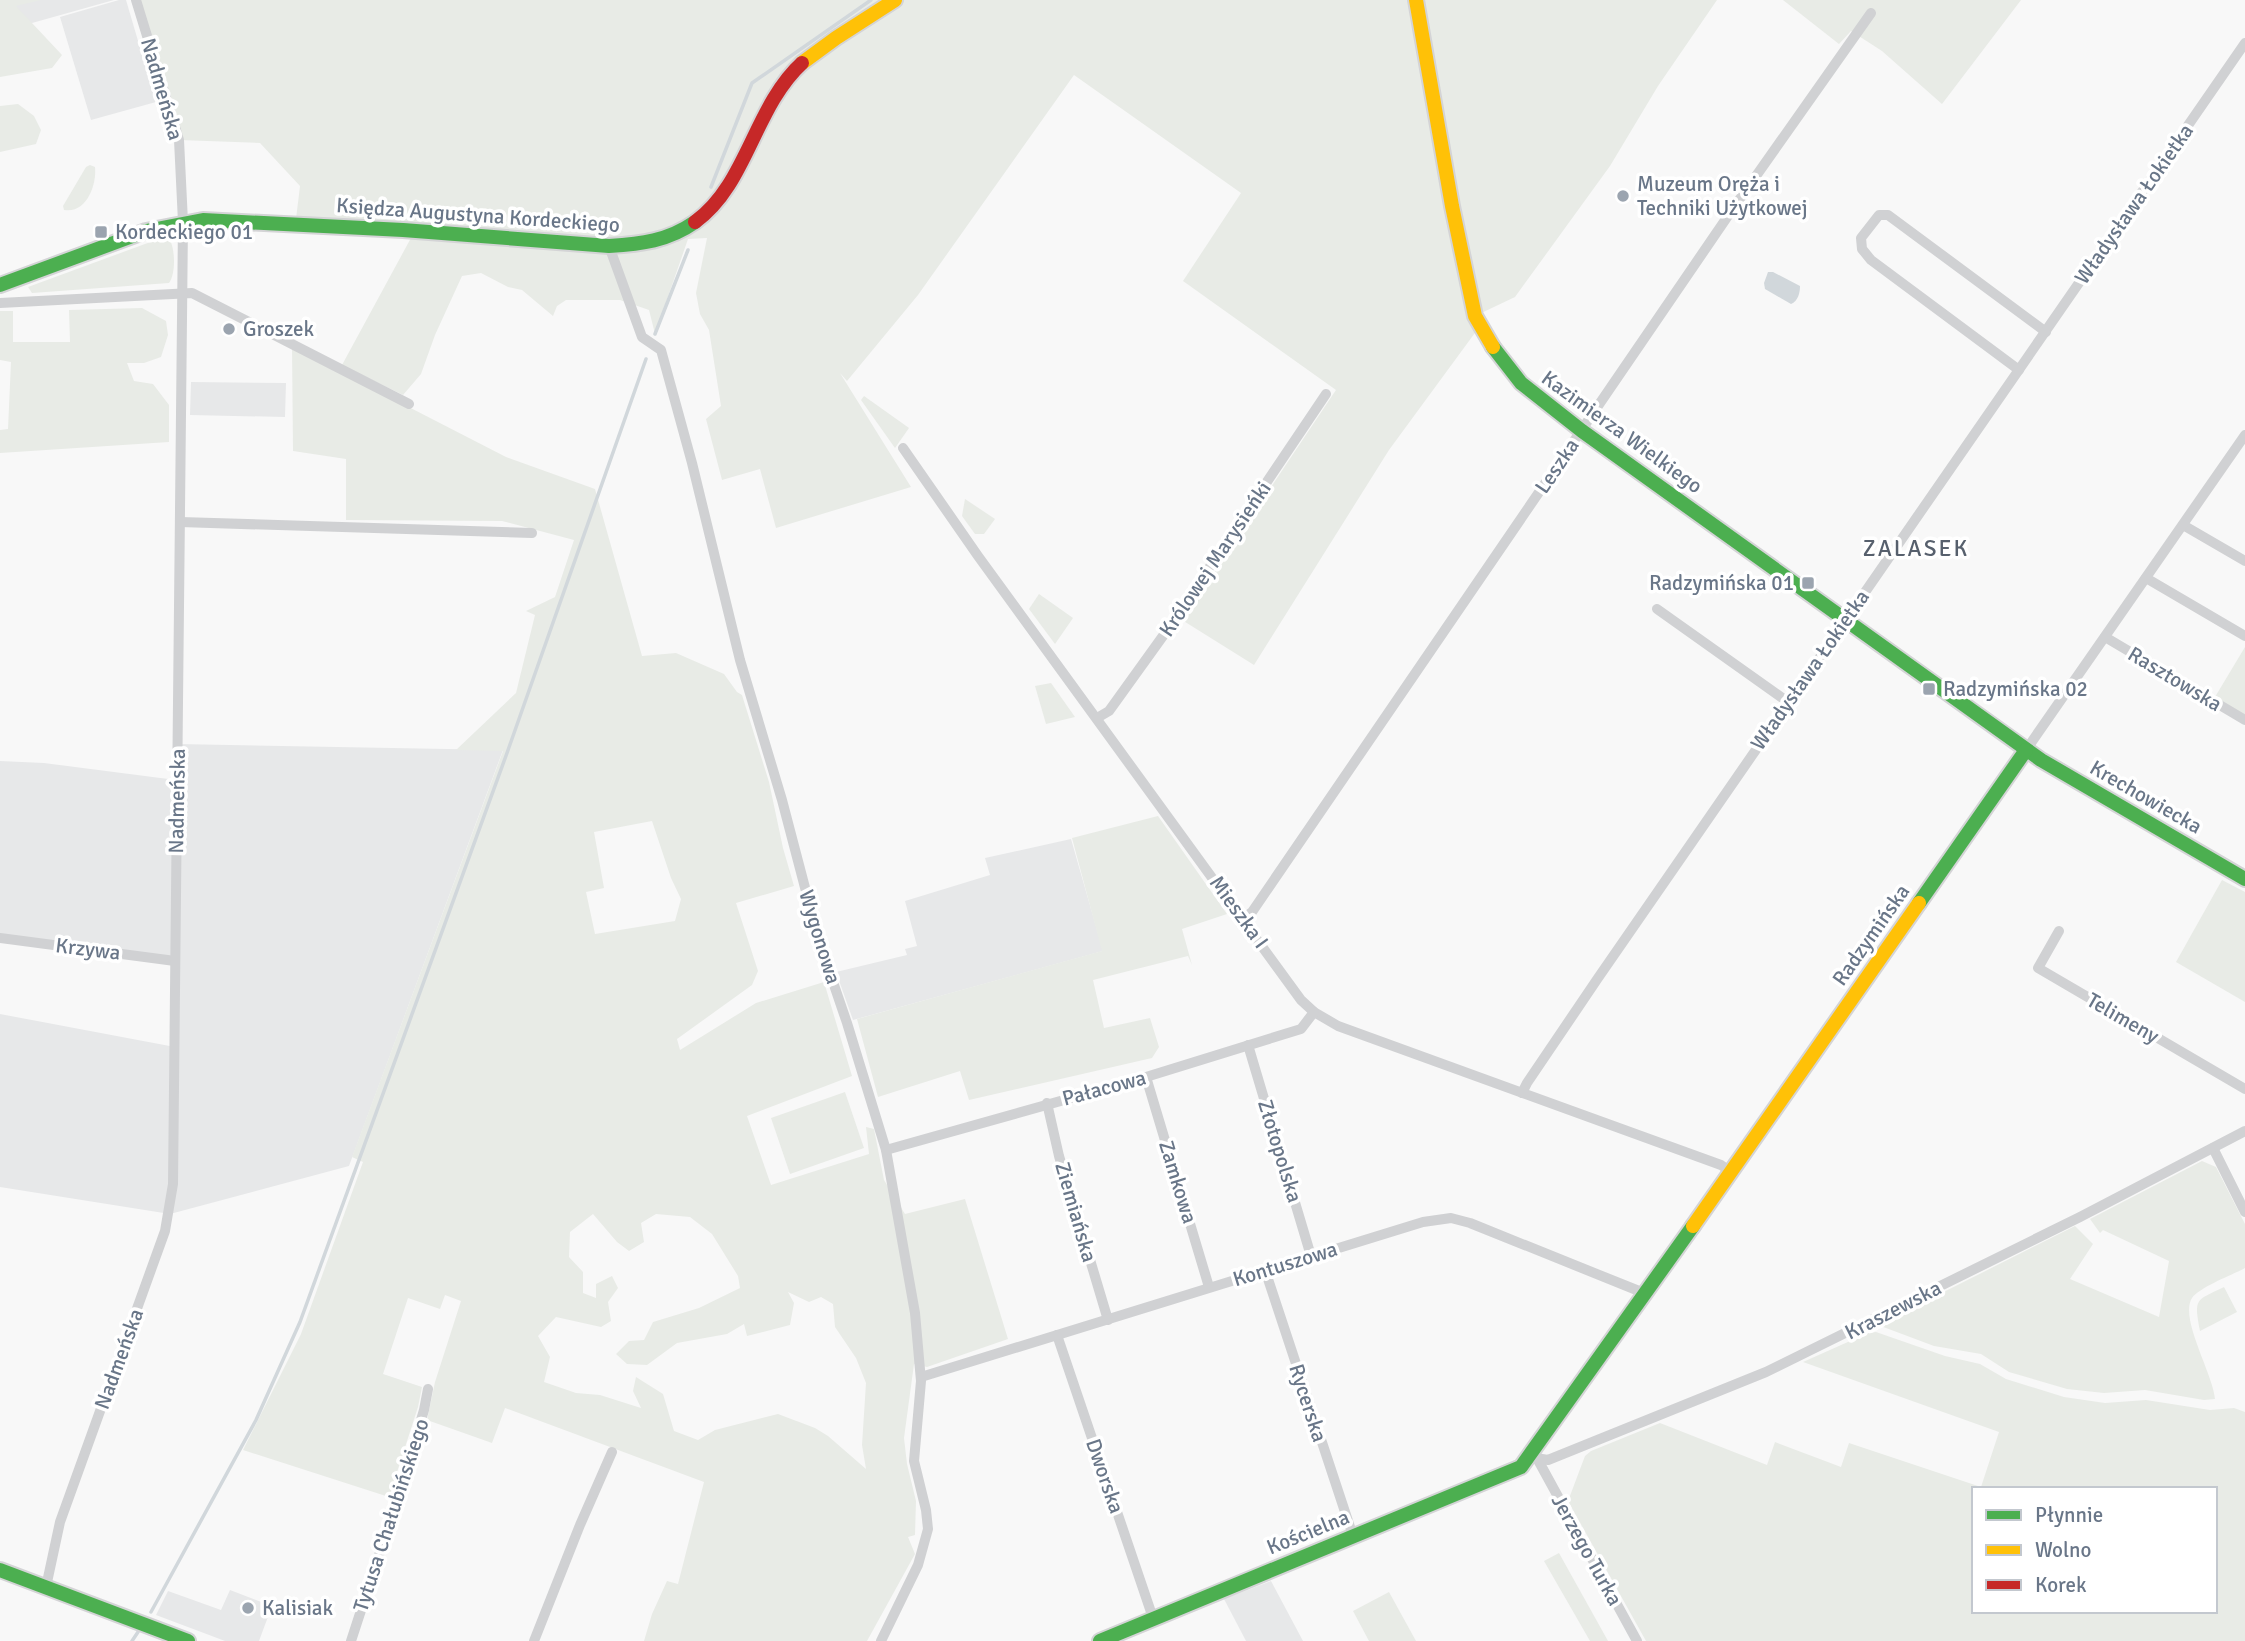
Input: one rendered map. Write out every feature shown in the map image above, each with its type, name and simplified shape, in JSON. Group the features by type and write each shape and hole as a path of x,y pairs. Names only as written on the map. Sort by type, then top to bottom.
{"street":[{"name":"Nadmeńska","path":"46,1587 60,1522 169,1216 173,1184 183,222 179,141 136,0"},
{"name":"Księdza Augustyna Kordeckiego","path":"0,285 146,231 183,222 233,219 609,246 631,246 662,240 690,226 708,212 728,187 766,109 782,83 813,56 895,0"},
{"name":"Kazimierza Wielkiego","path":"1416,0 1452,206 1475,316 1498,356 1521,383 1582,431 2026,750"},
{"name":"Leszka","path":"1243,919 1252,912 1732,210 1871,13"},
{"name":"Władysława Łokietka","path":"1522,1093 1788,702 2245,43"},
{"path":"2019,370 1871,260 1862,249 1861,238 1879,215 1888,215 2046,332"},
{"name":"Wygonowa","path":"609,246 642,337 660,350 692,463 740,660 782,800 819,941 886,1150 915,1313 920,1377 914,1461 928,1529 918,1565 881,1641"},
{"path":"0,303 192,293 409,404"},
{"name":"Królowej Marysieńki","path":"1097,718 1109,711 1168,629 1326,394"},
{"name":"Radzymińska","path":"1534,1458 1644,1293 2245,435"},
{"name":"Mieszka I","path":"903,448 978,556 1301,1000 1314,1012 1338,1026 1721,1164 1731,1172"},
{"path":"180,522 532,533"},
{"path":"2183,525 2245,561"},
{"path":"2146,578 2245,636"},
{"path":"1657,609 1788,702"},
{"name":"Rasztowska","path":"2105,637 2245,720"},
{"name":"Krechowiecka","path":"2026,750 2245,879"},
{"name":"Telimeny","path":"2059,931 2038,968 2245,1088"},
{"name":"Krzywa","path":"0,938 175,961"},
{"name":"Pałacowa","path":"886,1150 1146,1077 1301,1029 1314,1012"},
{"name":"Złotopolska","path":"1248,1045 1311,1256"},
{"name":"Zamkowa","path":"1146,1077 1209,1287"},
{"name":"Ziemiańska","path":"1047,1103 1059,1156 1108,1320"},
{"name":"Kraszewska","path":"1534,1458 1548,1460 1766,1372 2080,1217 2245,1131"},
{"path":"2213,1148 2245,1212"},
{"name":"Kontuszowa","path":"920,1377 1423,1222 1451,1218 1496,1232 1644,1293"},
{"name":"Rycerska","path":"1265,1270 1353,1536"},
{"name":"Dworska","path":"1057,1335 1153,1618"},
{"name":"Tytusa Chałubińskiego","path":"351,1641 400,1491 428,1389"},
{"path":"534,1641 612,1452"},
{"name":"Kościelna","path":"1100,1641 1511,1472 1534,1458"},
{"name":"Jerzego Turka","path":"1534,1458 1637,1641"},
{"path":"0,1570 188,1641"}],"shaded area":[{"path":"0,0 114,0 0,32"},
{"path":"0,0 41,0 16,6 62,55 52,68 0,77"},
{"path":"126,0 156,102 91,120 60,17"},
{"path":"136,0 1717,0 1658,86 1610,166 1515,297 1475,316 1480,326 1389,450 1254,665 1182,620 1336,390 1183,281 1241,193 1074,75 918,295 847,381 840,373 911,487 776,528 760,469 722,480 706,419 721,406 709,330 700,314 696,293 707,238 688,239 655,334 649,310 620,300 566,300 557,306 553,316 522,290 508,287 481,273 462,276 435,335 421,374 403,395 342,365 418,225 296,219 300,186 260,143 179,140"},
{"path":"1783,0 2021,0 1942,104 1882,51 1851,31 1839,44"},
{"path":"18,104 34,116 41,130 36,144 0,152 0,106"},
{"path":"86,167 95,167 95,174 88,197 78,208 64,210 63,206"},
{"path":"164,237 170,240 174,255 174,268 169,283 32,293 28,287"},
{"path":"1768,272 1800,286 1793,303 1765,289"},
{"path":"142,308 166,321 168,335 161,357 144,363 127,363 134,381 153,384 169,405 169,442 0,453 0,430 8,429 11,362 0,360 0,311 13,311 13,342 70,342 69,310"},
{"path":"292,347 506,457 595,489 642,656 676,653 724,674 742,695 769,782 794,886 736,903 758,971 752,985 677,1039 680,1050 756,1003 824,982 852,1076 747,1116 771,1185 869,1154 866,1127 874,1129 884,1180 905,1214 965,1199 1008,1339 927,1367 914,1364 904,1438 916,1501 915,1535 908,1537 915,1554 867,1641 644,1641 652,1614 667,1581 678,1584 704,1482 505,1408 492,1443 427,1420 435,1382 461,1301 445,1295 440,1309 408,1298 383,1374 422,1387 389,1497 243,1450 301,1334 363,1162 352,1157 503,751 456,750 516,693 535,615 526,611 555,597 574,540 502,521 346,520 346,459 293,451","holes":["652,821 681,899 675,921 595,934 586,892 604,888 594,832","593,1214 617,1242 629,1251 644,1242 641,1223 656,1214 690,1217 712,1234 738,1276 740,1288 699,1308 653,1322 644,1340 629,1341 616,1354 627,1364 647,1365 677,1343 727,1334 744,1324 747,1336 790,1325 794,1303 788,1292 809,1302 821,1297 833,1304 835,1327 856,1358 866,1383 862,1445 866,1469 828,1436 778,1414 715,1430 698,1440 674,1431 663,1394 636,1377 633,1391 641,1408 600,1395 576,1393 544,1382 550,1357 538,1336 556,1317 601,1327 611,1321 608,1302 618,1288 612,1276 596,1284 596,1298 583,1293 583,1272 569,1257 570,1232"]},
{"path":"191,382 286,383 285,417 190,415"},
{"path":"864,396 909,428 895,448 861,400"},
{"path":"965,499 995,519 984,534 975,534 962,516"},
{"path":"1039,594 1073,618 1055,644 1029,609"},
{"path":"2245,647 2245,715 2215,697"},
{"path":"1051,683 1075,717 1046,724 1035,686"},
{"path":"177,744 503,750 349,1166 170,1214 0,1187 0,1014 175,1047 175,958 0,938 0,761 44,763 176,780"},
{"path":"1158,816 1227,914 1182,929 1192,965 1188,956 1093,980 1104,1028 1150,1018 1159,1047 1152,1058 969,1100 960,1071 878,1097 857,1019 1102,951 1072,838"},
{"path":"1071,839 1103,951 853,1020 836,972 907,955 905,949 917,946 905,901 990,875 985,858"},
{"path":"2222,880 2245,892 2245,1002 2176,962"},
{"path":"845,1092 864,1148 790,1174 771,1118"},
{"path":"2202,1161 2216,1167 2245,1224 2245,1268 2196,1294 2189,1307 2193,1332 2215,1399 2204,1400 2145,1390 2104,1393 2067,1389 2009,1372 1981,1354 1934,1346 1878,1325 2075,1226 2093,1244 2070,1279 2159,1317 2169,1261 2103,1230 2100,1233 2090,1219"},
{"path":"2224,1287 2237,1312 2200,1331 2197,1312 2199,1302"},
{"path":"1876,1332 1945,1356 1980,1364 2006,1379 2064,1397 2105,1403 2146,1400 2210,1410 2234,1408 2245,1412 2245,1641 1646,1641 1568,1501 1585,1456 1591,1451 1660,1423 1767,1465 1775,1442 1841,1467 1849,1443 1981,1487 1999,1432 1803,1362 1868,1333"},
{"path":"1559,1553 1608,1641 1590,1641 1544,1561"},
{"path":"1271,1581 1303,1641 1246,1641 1224,1599"},
{"path":"230,1590 272,1606 259,1641 225,1641 156,1615 168,1591 221,1610"},
{"path":"1389,1592 1416,1641 1369,1641 1353,1611"}],"waterway":[{"path":"711,187 752,83 871,0"},
{"path":"655,334 688,250"},
{"path":"151,1612 256,1420 300,1322 507,753 646,359"},
{"path":"132,1641 138,1632"}],"traffic: fast":[{"path":"0,285 146,231 203,220 403,230 609,246 654,240 695,222"},
{"path":"1493,347 1521,383 1582,431 2041,760 2245,879"},
{"path":"1919,903 2026,750"},
{"path":"1100,1641 1521,1467 1693,1226"},
{"path":"0,1570 188,1641"}],"traffic: slow":[{"path":"802,63 895,0"},
{"path":"1416,0 1452,206 1475,316 1493,347"},
{"path":"1693,1226 1919,903"}],"traffic: jam":[{"path":"695,222 713,206 727,188 772,101 802,63"}],"place":[{"name":"Muzeum Oręża i Techniki Użytkowej","path":"1623,196"},
{"name":"Kordeckiego 01","path":"101,232"},
{"name":"Groszek","path":"229,329"},
{"name":"Radzymińska 01","path":"1808,583"},
{"name":"Radzymińska 02","path":"1929,689"},
{"name":"Kalisiak","path":"248,1608"}],"district":[{"name":"ZALASEK","path":"1916,548"}]}
